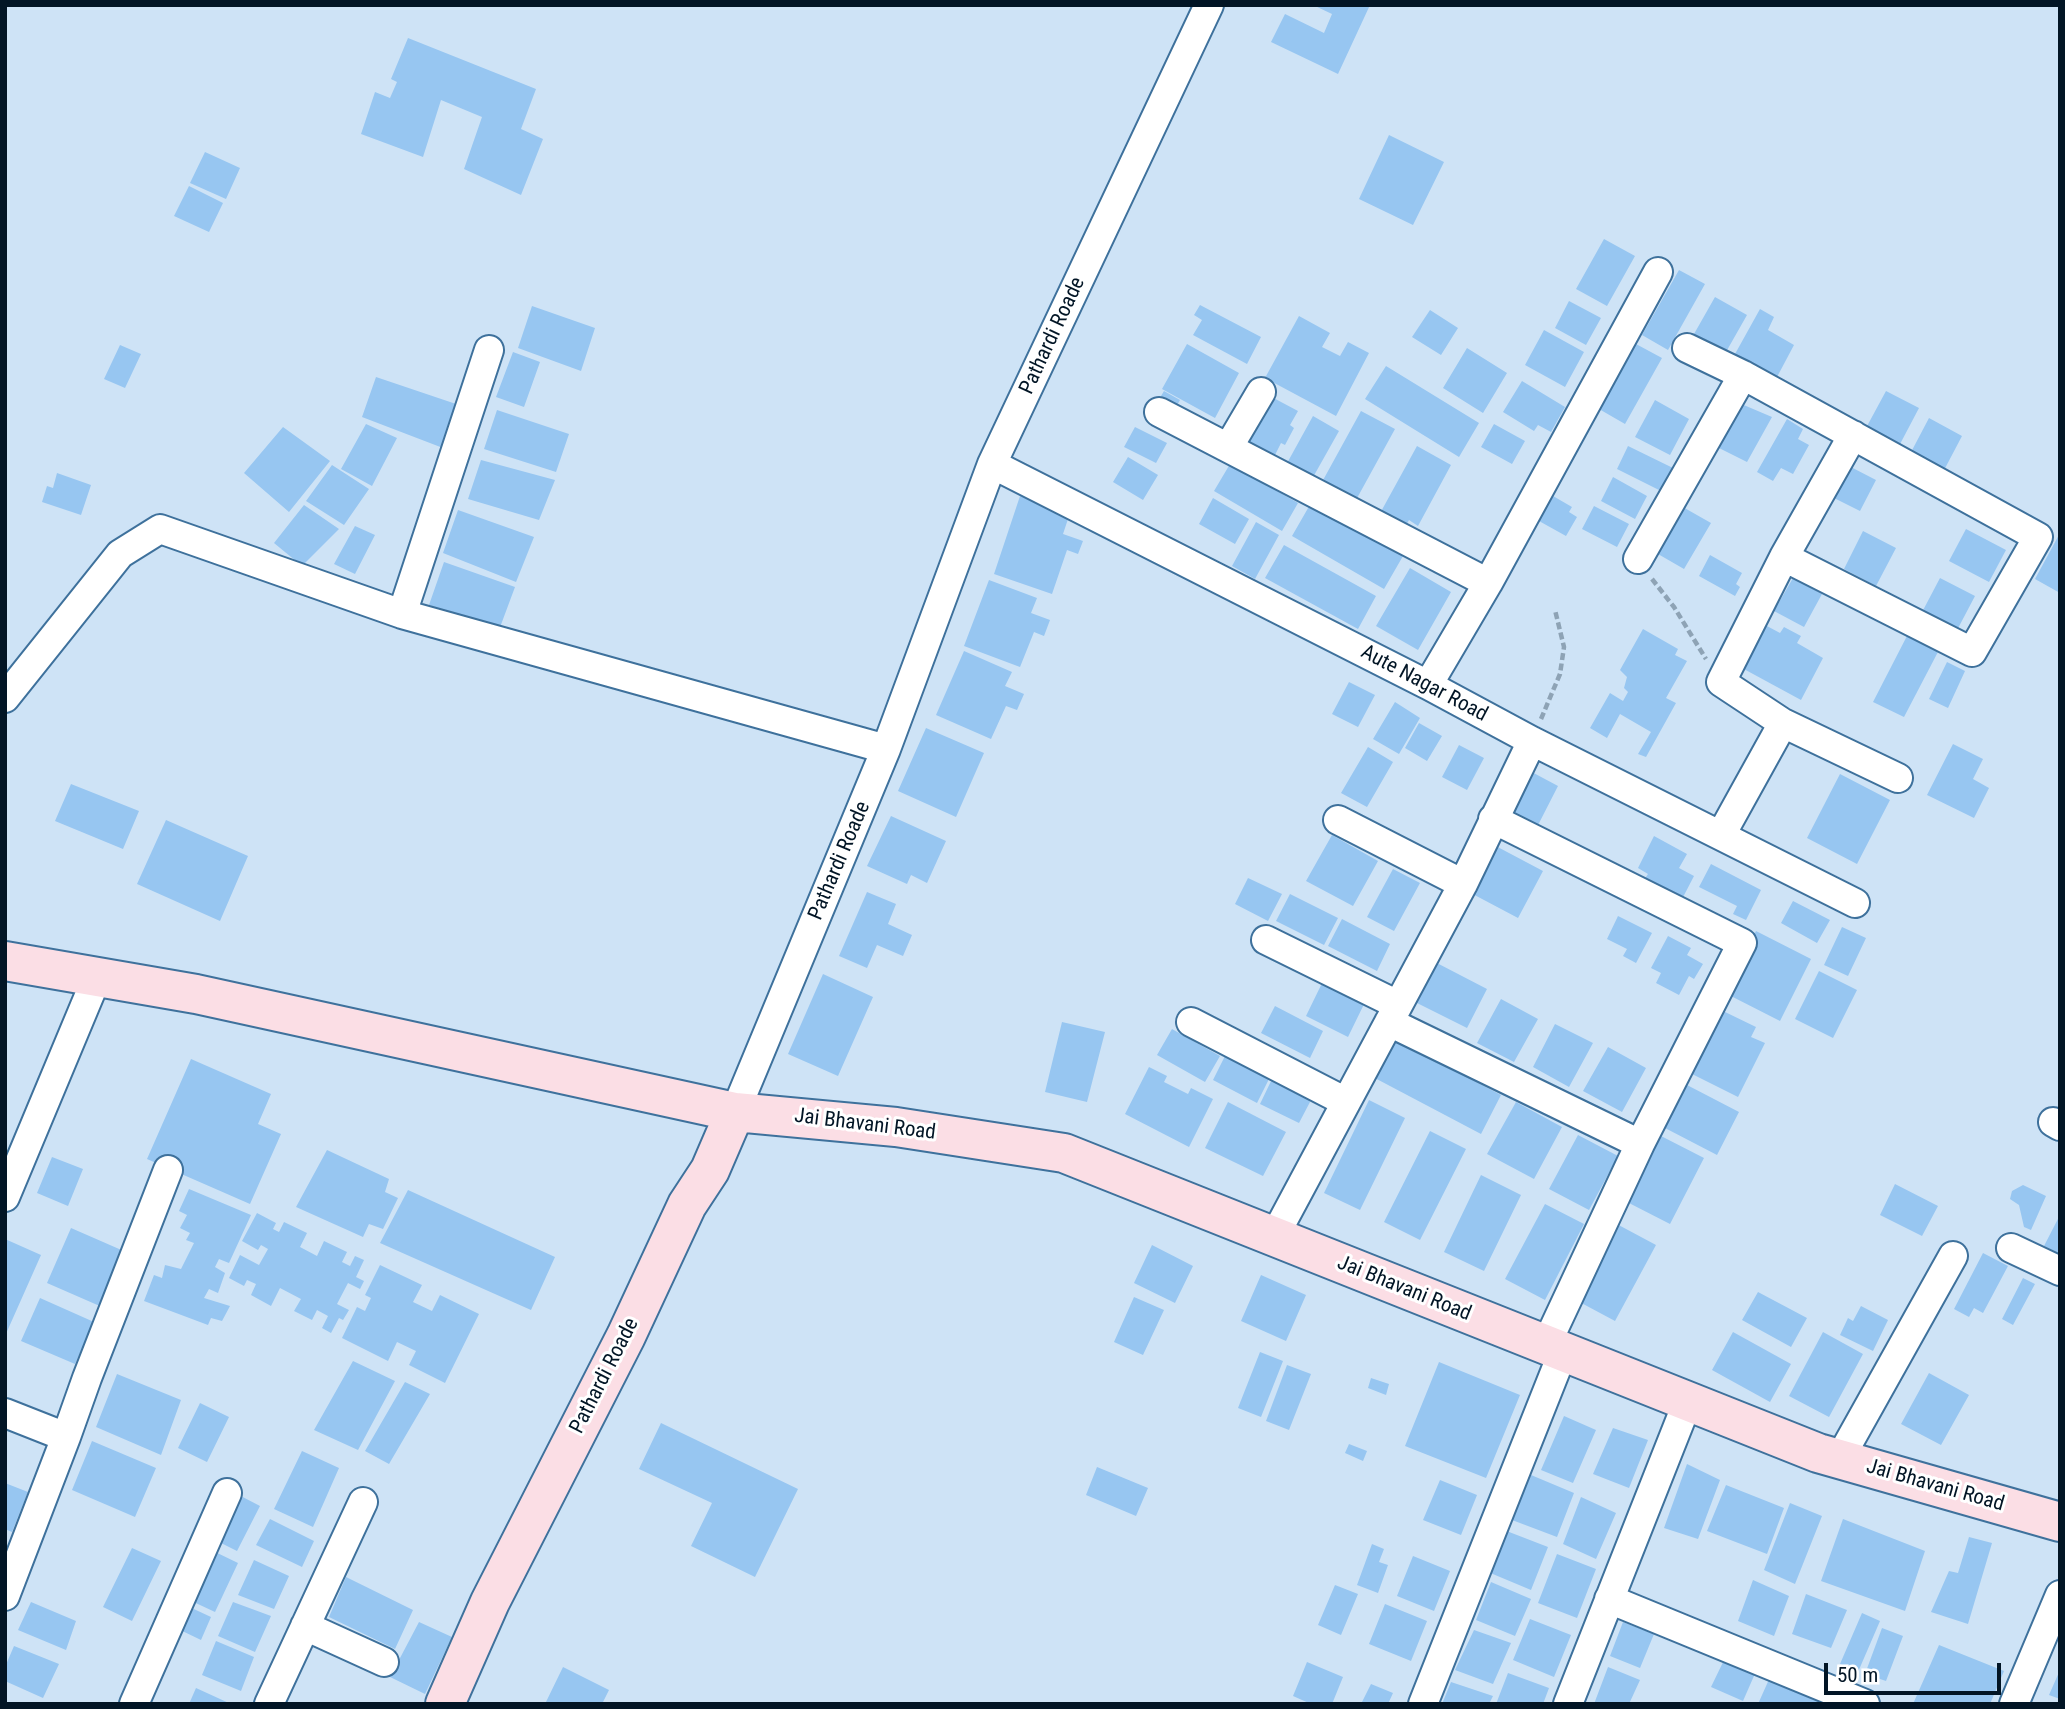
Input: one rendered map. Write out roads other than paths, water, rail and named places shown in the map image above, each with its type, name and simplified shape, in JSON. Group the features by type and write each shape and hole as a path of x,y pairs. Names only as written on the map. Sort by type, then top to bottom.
{"street":[{"name":"Pathardi Roade","path":"445,1704 495,1592 626,1336 687,1205 710,1170 886,749 992,464 1209,5"},
{"path":"1428,685 1488,583 1658,272"},
{"path":"1687,348 1743,375 2038,537 1972,652 1784,557"},
{"path":"402,614 489,350"},
{"path":"1638,559 1743,375"},
{"path":"1228,448 1261,392"},
{"path":"1159,412 1488,583"},
{"path":"1853,435 1784,557 1721,682 1783,723 1898,778"},
{"name":"Aute Nagar Road","path":"992,464 1855,904"},
{"path":"5,698 120,554 160,529 402,614 886,749"},
{"path":"1721,835 1783,723"},
{"path":"1273,1237 1463,884 1532,741"},
{"path":"1423,1704 1554,1348 1640,1144 1742,943 1493,819"},
{"path":"1338,820 1463,884"},
{"path":"1266,940 1394,1014 1640,1144"},
{"name":"Jai Bhavani Road","path":"5,961 196,994 736,1112 896,1127 1064,1153 1818,1453 2060,1522"},
{"path":"5,1197 97,977"},
{"path":"1191,1022 1346,1102"},
{"path":"5,1596 12,1558 66,1437 168,1170"},
{"path":"469,1704 708,1213 710,1170"},
{"path":"2011,1248 2060,1271"},
{"path":"1840,1458 1953,1256"},
{"path":"1568,1704 1688,1401"},
{"path":"5,1413 66,1437"},
{"path":"134,1704 227,1493"},
{"path":"269,1704 363,1502"},
{"path":"2014,1704 2060,1595"},
{"path":"1609,1598 1865,1704"},
{"path":"305,1626 384,1662"}]}
